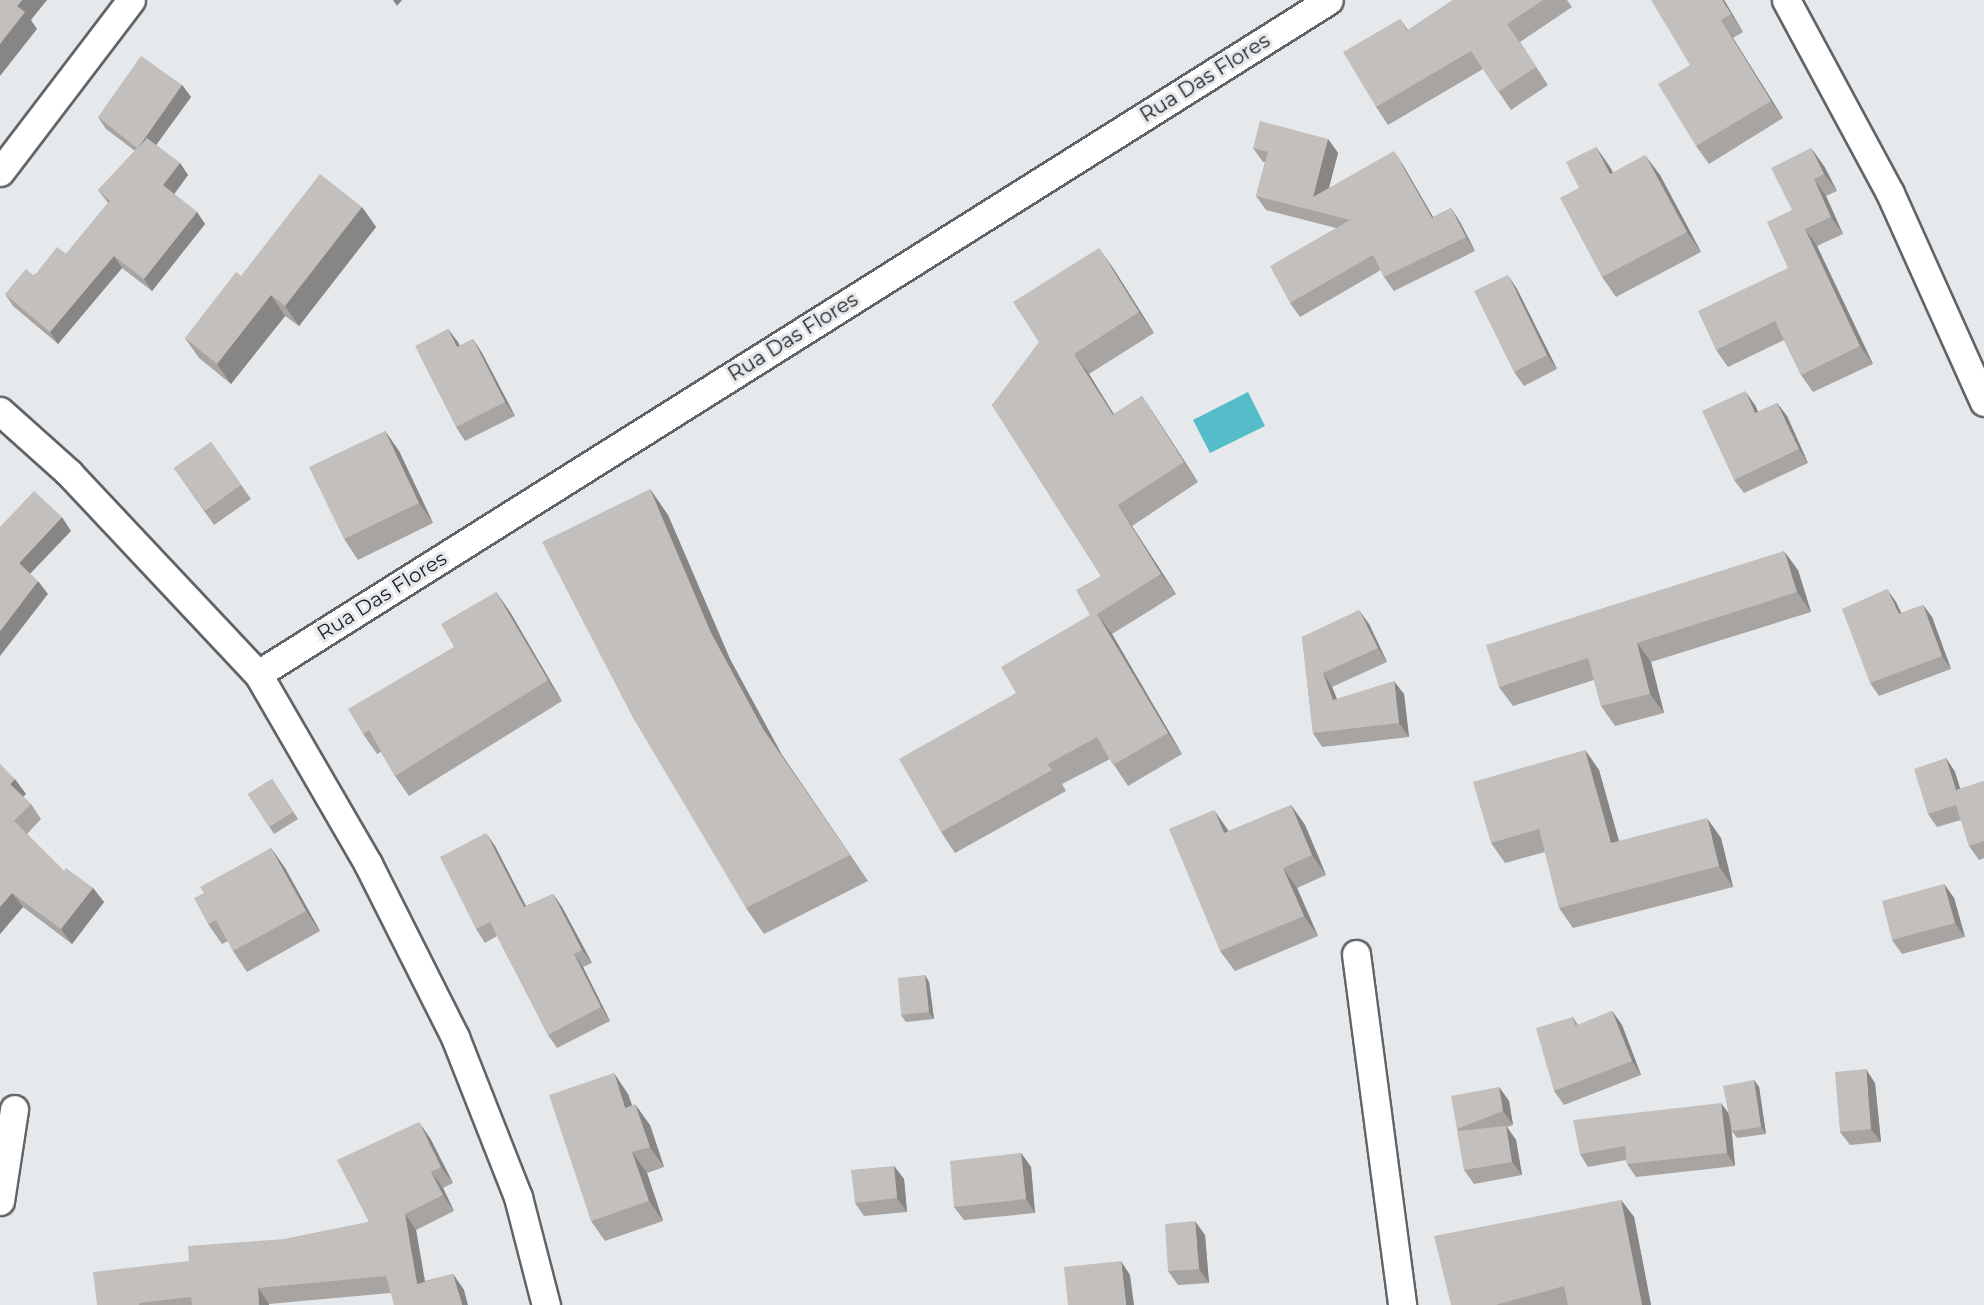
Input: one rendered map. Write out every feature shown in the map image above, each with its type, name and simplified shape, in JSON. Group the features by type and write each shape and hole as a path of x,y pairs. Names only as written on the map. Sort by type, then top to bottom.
{"street":[{"path":"0,172 131,0"},
{"name":"Rua Das Flores","path":"258,674 1329,0"},
{"path":"1786,0 1890,193 1984,402"},
{"path":"0,411 69,472 258,674 369,864 455,1037 518,1197 546,1305"},
{"path":"1356,954 1402,1305"},
{"path":"0,1201 14,1109"}],"water":[{"path":"1248,392 1265,426 1210,453 1193,420"}],"building":[{"path":"0,0 22,0 17,6 25,12 0,44"},
{"path":"1453,0 1543,0 1507,24 1536,67 1498,92 1471,51 1376,107 1343,52 1400,19 1407,31"},
{"path":"1651,0 1722,0 1731,14 1721,20 1771,101 1696,146 1658,84 1690,65"},
{"path":"141,56 182,85 138,148 147,138 180,163 163,185 197,212 144,279 114,256 50,332 5,294 26,269 34,276 57,247 66,254 110,201 98,190 137,148 98,117"},
{"path":"1260,121 1328,139 1313,197 1394,151 1432,218 1451,208 1466,237 1384,277 1373,255 1290,303 1270,266 1350,220 1256,196 1268,152 1253,148"},
{"path":"1596,147 1610,174 1645,155 1687,232 1602,277 1560,198 1579,188 1566,162"},
{"path":"1811,148 1824,174 1814,179 1831,217 1805,229 1860,346 1801,375 1775,321 1716,350 1698,311 1788,268 1767,222 1792,210 1771,168"},
{"path":"320,174 362,207 285,306 271,295 217,364 185,338 236,272 241,276"},
{"path":"1099,248 1139,312 1074,354 1113,415 1142,396 1184,462 1118,505 1161,574 1097,614 1168,733 1113,765 1097,737 1048,764 1052,770 941,832 899,759 1016,693 1001,667 1090,615 1076,590 1101,576 992,405 1039,342 1013,302"},
{"path":"1508,275 1547,355 1514,372 1474,291"},
{"path":"448,329 457,347 473,339 505,402 456,427 415,346"},
{"path":"1745,391 1755,413 1777,403 1799,449 1734,480 1702,411"},
{"path":"385,431 419,503 344,539 309,467"},
{"path":"211,442 241,485 205,511 174,468"},
{"path":"650,489 711,633 763,729 850,855 746,908 632,716 542,542"},
{"path":"34,491 62,517 19,563 38,581 0,631 0,527"},
{"path":"1784,551 1797,592 1637,643 1650,694 1601,706 1588,658 1499,687 1486,645"},
{"path":"1887,589 1899,614 1923,605 1942,656 1870,683 1842,609"},
{"path":"496,592 548,680 395,776 369,730 363,734 348,709 454,647 441,624"},
{"path":"1359,610 1378,648 1323,673 1333,700 1394,681 1399,723 1313,733 1302,637"},
{"path":"1585,750 1611,843 1707,818 1719,866 1559,908 1539,829 1491,843 1473,782"},
{"path":"1946,758 1956,790 1984,781 1984,841 1969,846 1956,805 1928,814 1914,769"},
{"path":"0,764 15,779 10,784 31,804 14,821 64,871 66,868 93,888 61,929 12,893 0,907"},
{"path":"272,779 293,812 269,827 248,794"},
{"path":"1291,805 1312,855 1283,868 1304,916 1220,951 1169,829 1214,810 1224,833"},
{"path":"486,833 524,907 553,894 582,950 574,954 601,1007 548,1035 490,922 476,929 440,857"},
{"path":"271,848 306,911 233,951 216,920 208,924 194,898 204,893 200,887"},
{"path":"1944,884 1955,923 1892,940 1882,901"},
{"path":"925,975 929,1012 901,1015 898,978"},
{"path":"1612,1011 1632,1061 1554,1091 1536,1028 1573,1017 1575,1026"},
{"path":"1866,1069 1871,1129 1840,1132 1835,1072"},
{"path":"614,1073 625,1108 635,1104 650,1147 632,1152 649,1201 591,1221 549,1095"},
{"path":"1754,1080 1761,1127 1732,1131 1723,1086"},
{"path":"1499,1087 1503,1111 1457,1129 1451,1096"},
{"path":"1721,1103 1727,1153 1627,1164 1625,1146 1580,1154 1573,1120"},
{"path":"419,1122 441,1167 431,1172 443,1195 405,1214 417,1284 453,1274 462,1305 394,1305 386,1276 258,1288 259,1305 192,1305 191,1297 139,1303 139,1305 97,1305 93,1272 189,1261 188,1246 285,1239 369,1222 337,1160"},
{"path":"1506,1126 1512,1162 1464,1170 1457,1131"},
{"path":"1021,1153 1026,1199 954,1207 950,1161"},
{"path":"894,1166 897,1198 855,1203 851,1170"},
{"path":"1621,1200 1642,1305 1568,1305 1564,1286 1496,1305 1451,1305 1434,1236"},
{"path":"1195,1221 1199,1269 1168,1271 1165,1224"},
{"path":"1121,1261 1126,1305 1068,1305 1064,1267"}]}
